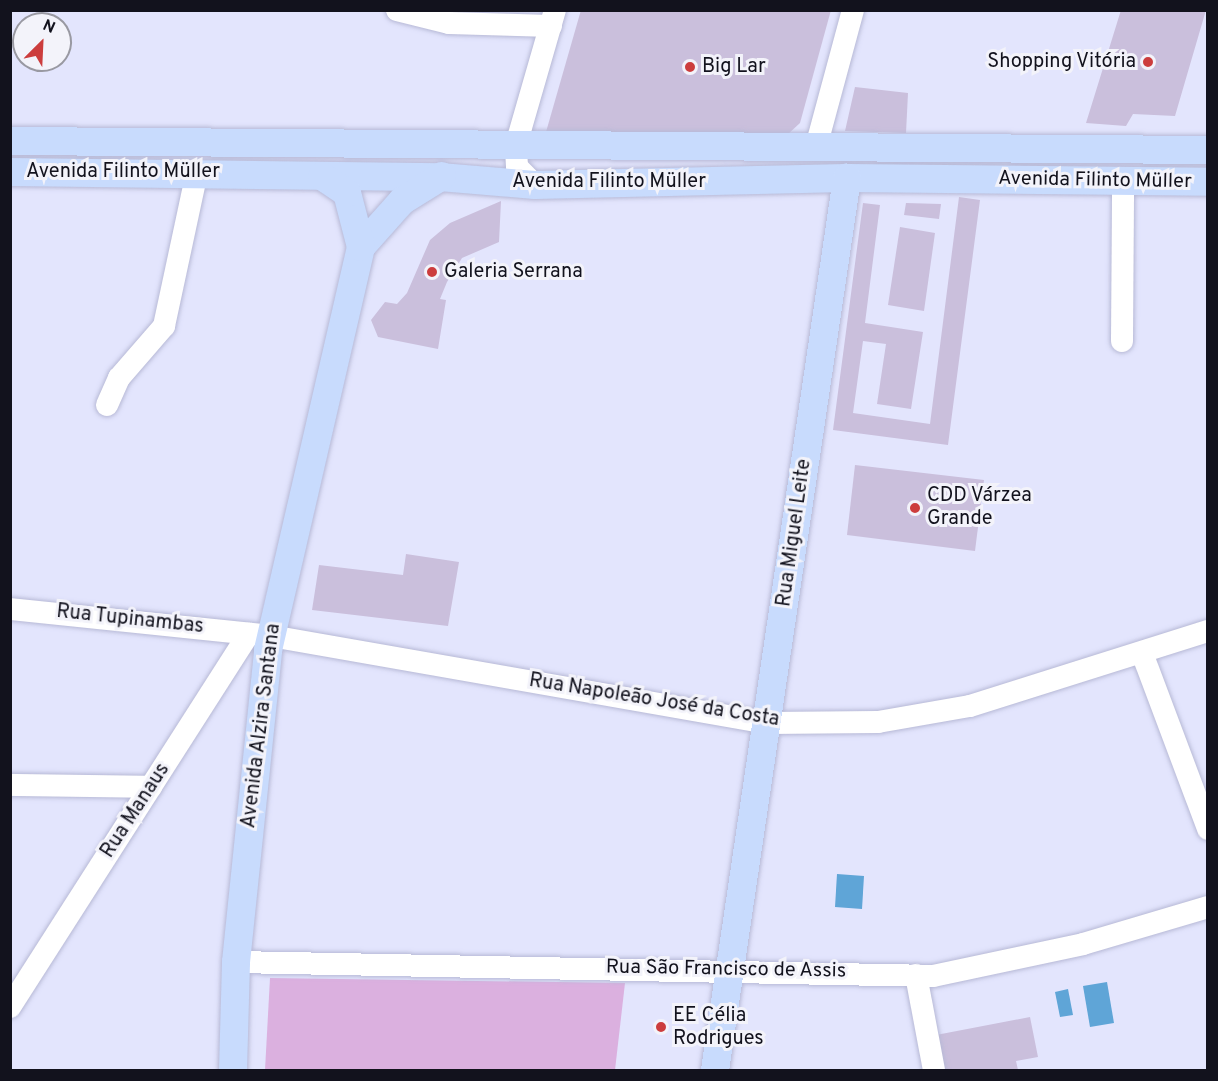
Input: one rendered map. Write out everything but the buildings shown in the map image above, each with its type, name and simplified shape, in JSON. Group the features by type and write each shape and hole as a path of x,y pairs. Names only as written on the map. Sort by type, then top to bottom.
{"main road":[{"name":"Avenida Filinto Müller","path":"10,141 1208,150"},
{"name":"Avenida Alzira Santana","path":"233,1071 236,962 260,635 361,246 402,201 440,177 495,159 516,145"},
{"path":"816,147 847,178"},
{"name":"Avenida Filinto Müller","path":"10,172 197,172 440,177 535,185 847,178 1208,182"},
{"name":"Avenida Alzira Santana","path":"322,176 347,193 361,246"},
{"name":"Rua Miguel Leite","path":"715,1071 733,969 847,178"}],"street":[{"path":"398,10 449,23 553,18 516,145 517,167 535,185"},
{"path":"816,147 853,10"},
{"path":"107,405 119,378 164,326 197,172"},
{"path":"1122,181 1122,341"},
{"name":"Rua Tupinambas","path":"10,609 260,635"},
{"name":"Rua Napoleão José da Costa","path":"260,635 768,723 878,722 970,706 1208,631"},
{"name":"Rua Manaus","path":"10,1007 151,787 260,635"},
{"path":"1142,653 1208,829"},
{"path":"10,785 151,787"},
{"name":"Rua São Francisco de Assis","path":"236,962 733,969 916,975 1083,944 1208,907"},
{"path":"916,975 934,1071"}],"shaded area":[{"path":"270,978 625,983 615,1070 265,1070"}],"water":[{"path":"837,874 864,876 862,909 835,907"},
{"path":"1107,982 1114,1023 1090,1027 1083,986"},
{"path":"1068,989 1073,1015 1060,1017 1055,992"}],"place":[{"name":"Shopping Vitória","path":"1148,62"},
{"name":"Big Lar","path":"690,67"},
{"name":"Galeria Serrana","path":"432,272"},
{"name":"CDD Várzea Grande","path":"915,508"},
{"name":"EE Célia Rodrigues","path":"661,1027"}]}
